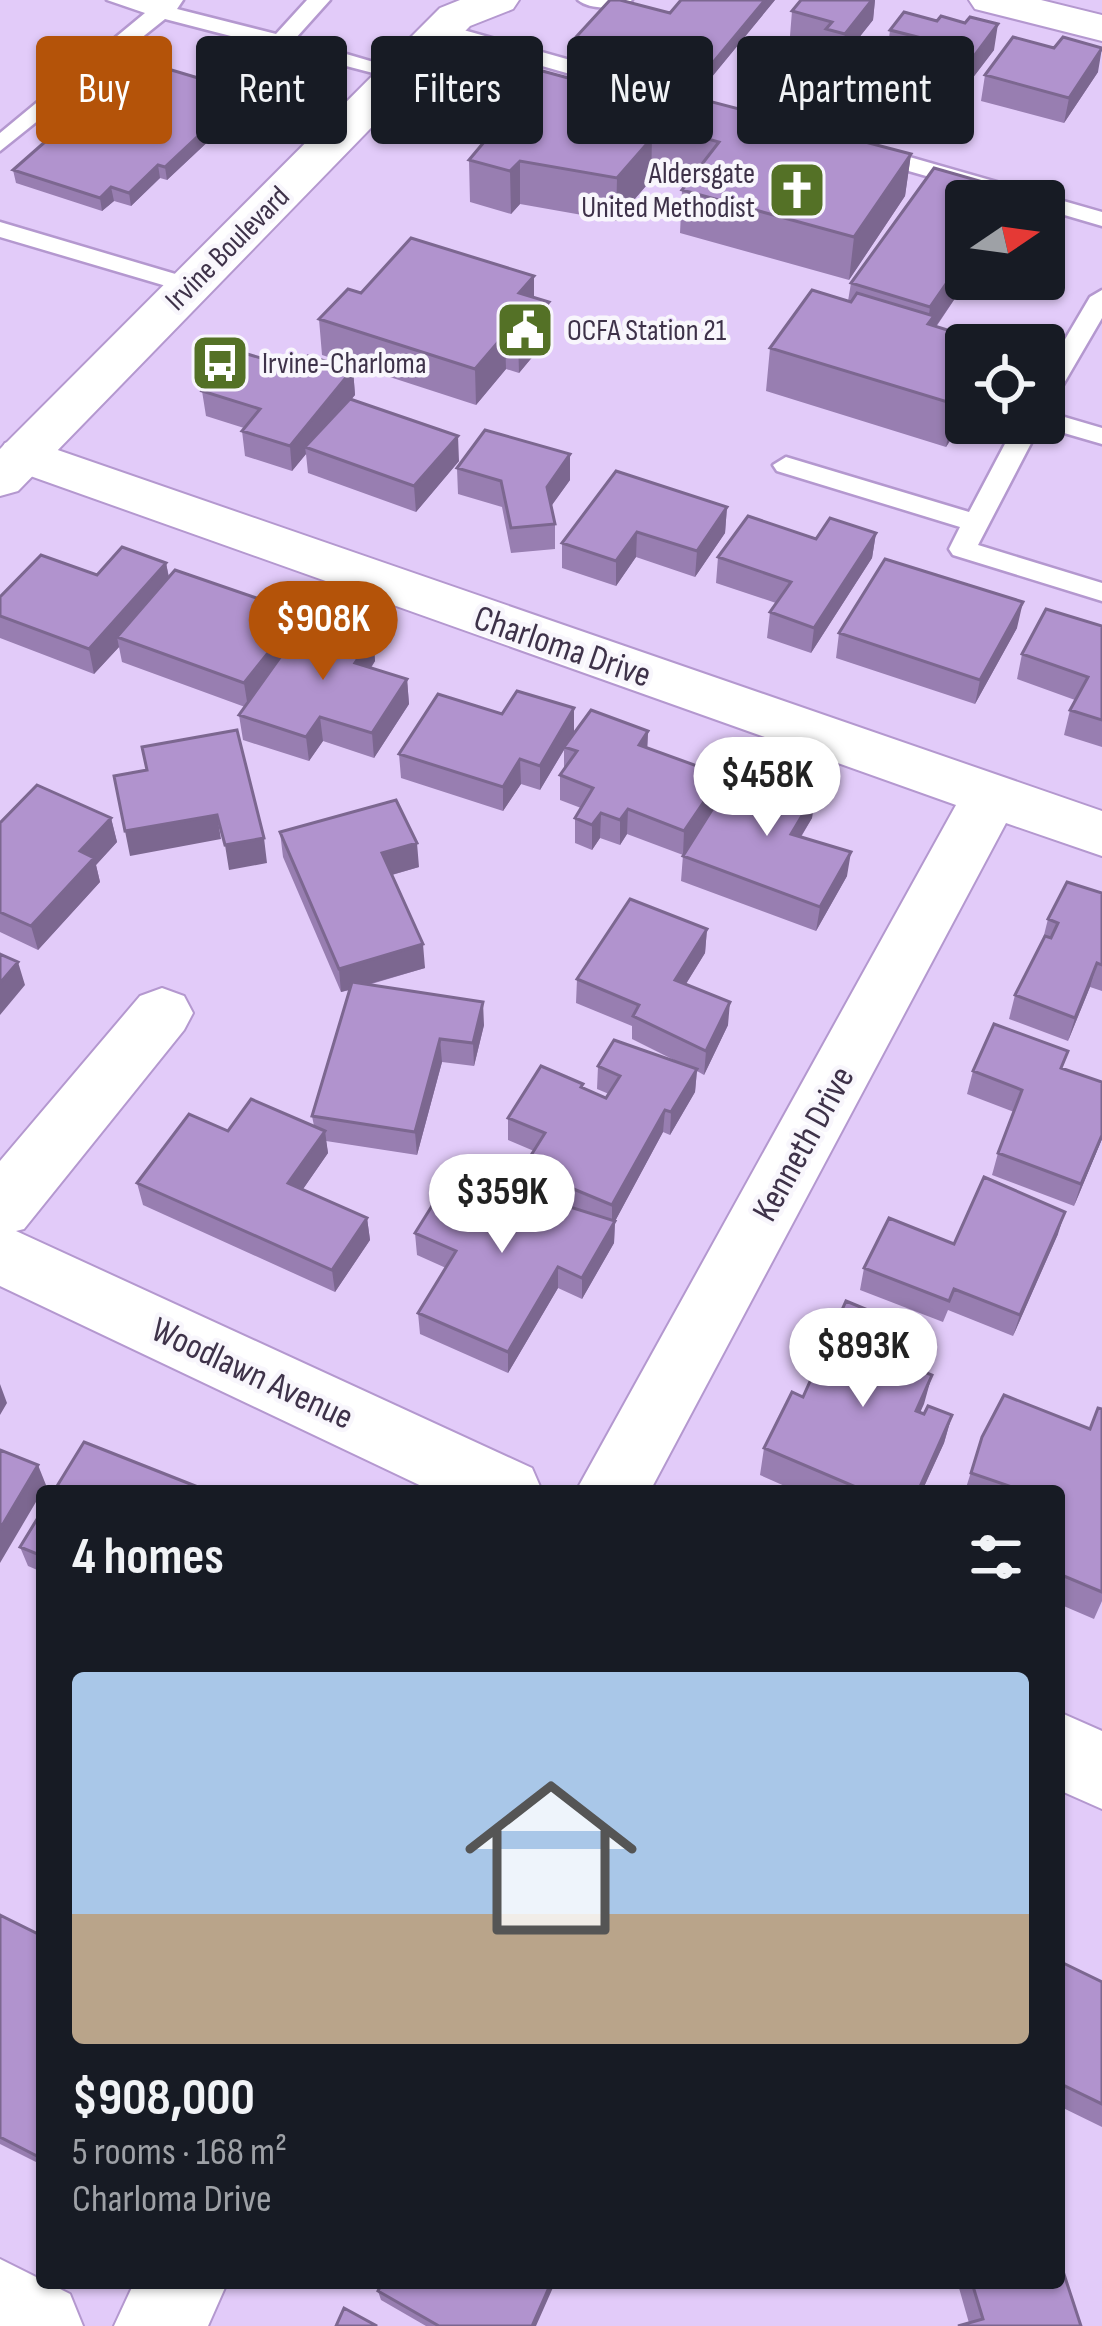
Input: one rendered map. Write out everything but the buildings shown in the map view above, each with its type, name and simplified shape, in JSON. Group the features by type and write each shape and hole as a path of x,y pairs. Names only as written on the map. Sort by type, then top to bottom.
{"street":[{"name":"Irvine Boulevard","path":"451,16 498,0"},
{"path":"990,0 1061,8 1102,28"},
{"name":"Irvine Boulevard","path":"12,467 371,102"},
{"name":"Charloma Drive","path":"12,467 1102,834"},
{"name":"Kenneth Drive","path":"615,1485 991,795"},
{"path":"0,1209 162,1013"},
{"name":"Woodlawn Avenue","path":"0,1254 493,1485"},
{"path":"1065,1753 1102,1771"},
{"path":"159,2326 180,2289"},
{"path":"0,2303 38,2326"}],"lane":[{"path":"118,0 168,6 262,36"},
{"path":"286,36 319,0"},
{"path":"589,0 621,0"},
{"path":"0,144 168,6"},
{"path":"451,16 567,59"},
{"path":"844,146 964,180"},
{"path":"1065,209 1102,219"},
{"path":"0,229 190,286"},
{"path":"1065,360 1102,297"},
{"path":"1065,425 1102,436"},
{"path":"1017,444 962,549 1102,592"},
{"path":"786,464 976,523"}],"place":[{"name":"Aldersgate United Methodist","path":"797,190"},
{"name":"OCFA Station 21","path":"525,330"},
{"name":"Irvine-Charloma","path":"220,363"}]}
